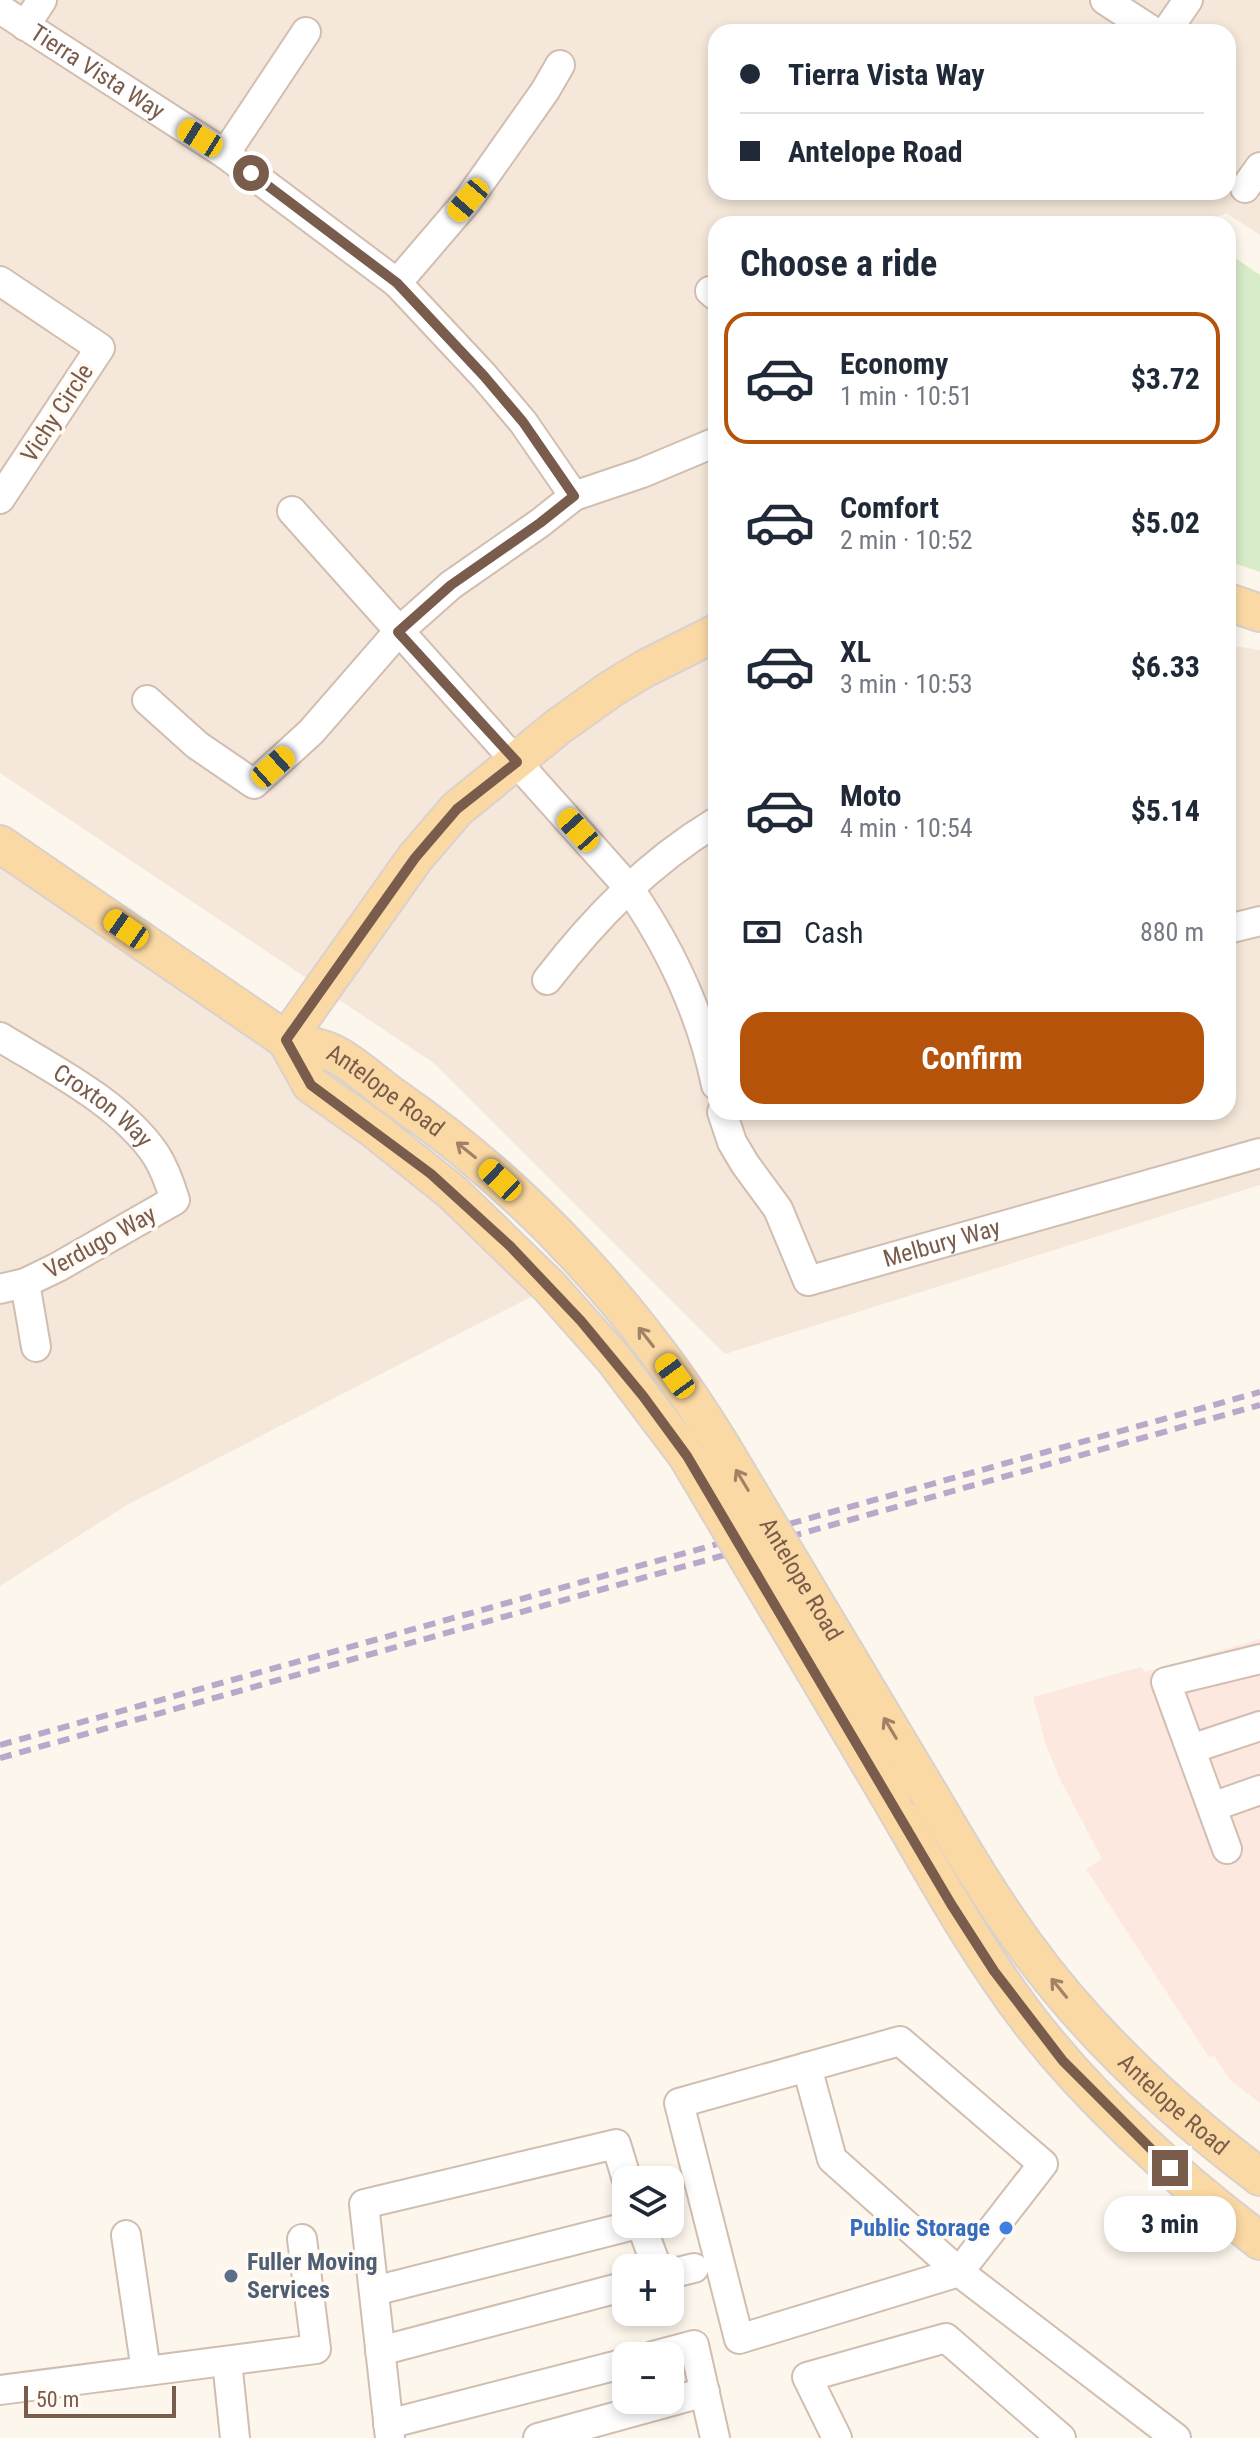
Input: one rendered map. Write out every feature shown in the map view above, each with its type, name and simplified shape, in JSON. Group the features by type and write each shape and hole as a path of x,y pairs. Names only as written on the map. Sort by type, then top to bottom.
{"main road":[{"path":"1236,605 1260,613"},
{"path":"286,1040 415,858 457,809 559,726 611,689 708,637"},
{"name":"Antelope Road","path":"0,844 286,1040 333,1052 435,1125 480,1161 540,1217 611,1294 701,1412 985,1887 1026,1947 1064,1995 1183,2116 1260,2177"},
{"name":"Antelope Road","path":"286,1040 311,1085 372,1128 452,1192 550,1287 613,1358 687,1456 951,1904 994,1971 1063,2061 1150,2151 1260,2241"}],"street":[{"path":"25,26 42,0"},
{"path":"1105,0 1142,24"},
{"path":"1172,24 1188,0"},
{"name":"Tierra Vista Way","path":"0,9 225,154 397,283 494,387 523,422 574,496"},
{"path":"225,154 306,32"},
{"path":"397,283 468,200 560,65"},
{"name":"Vichy Circle","path":"0,281 100,348 0,499"},
{"path":"147,700 197,745 254,784 311,732 398,632 451,585 574,496 642,473 708,445"},
{"path":"292,511 629,888 656,928 682,977 708,1053"},
{"path":"547,980 578,941 629,888 664,858 708,828"},
{"path":"1236,927 1260,921"},
{"name":"Croxton Way","path":"0,1037 112,1109 135,1129 164,1169 175,1200"},
{"name":"Melbury Way","path":"725,1120 732,1142 745,1164 778,1209 808,1281 1260,1153"},
{"name":"Verdugo Way","path":"36,1347 12,1286 58,1267 175,1200"},
{"path":"1227,1849 1166,1682 1260,1659"},
{"path":"1191,1749 1260,1726"},
{"path":"1212,1807 1260,1790"},
{"path":"900,2041 1043,2164 959,2272 739,2339 679,2103 900,2041"},
{"path":"807,2067 832,2159 959,2272 1176,2438"},
{"path":"612,2367 389,2431 364,2204 616,2144 623,2166"},
{"path":"374,2291 612,2231"},
{"path":"126,2235 146,2371"},
{"path":"0,2390 316,2349 302,2239"},
{"path":"380,2351 612,2290"},
{"path":"837,2438 807,2377 946,2338 1061,2438"},
{"path":"684,2348 694,2345 715,2438"},
{"path":"227,2361 235,2438"},
{"path":"538,2438 705,2392"}],"shaded area":[{"path":"0,0 1260,0 1260,235 1236,219 1236,216 1226,213 1219,216 708,216 708,1120 1236,1120 1236,646 1260,650 1260,1185 725,1354 435,1064 0,773"},
{"path":"0,842 48,875 311,1085 550,1287 127,1505 0,1586"},
{"path":"1260,1639 1260,2103 1230,2080 1214,2055 1209,2057 1086,1869 1102,1859 1061,1781 1046,1745 1033,1697 1141,1667 1145,1672"}],"green space":[{"path":"1236,258 1260,275 1260,572 1236,564"}],"railway":[{"path":"0,1745 1260,1392"},
{"path":"0,1758 1260,1405"}],"place":[{"name":"Public Storage","path":"1006,2228"},
{"name":"Fuller Moving Services","path":"231,2276"}],"route":[{"path":"251,173 397,283 523,422 574,496 451,585 398,632 517,762 457,809 415,858 286,1040 311,1085 372,1128 452,1192 550,1287 613,1358 687,1456 951,1904 994,1971 1063,2061 1170,2168"}]}
